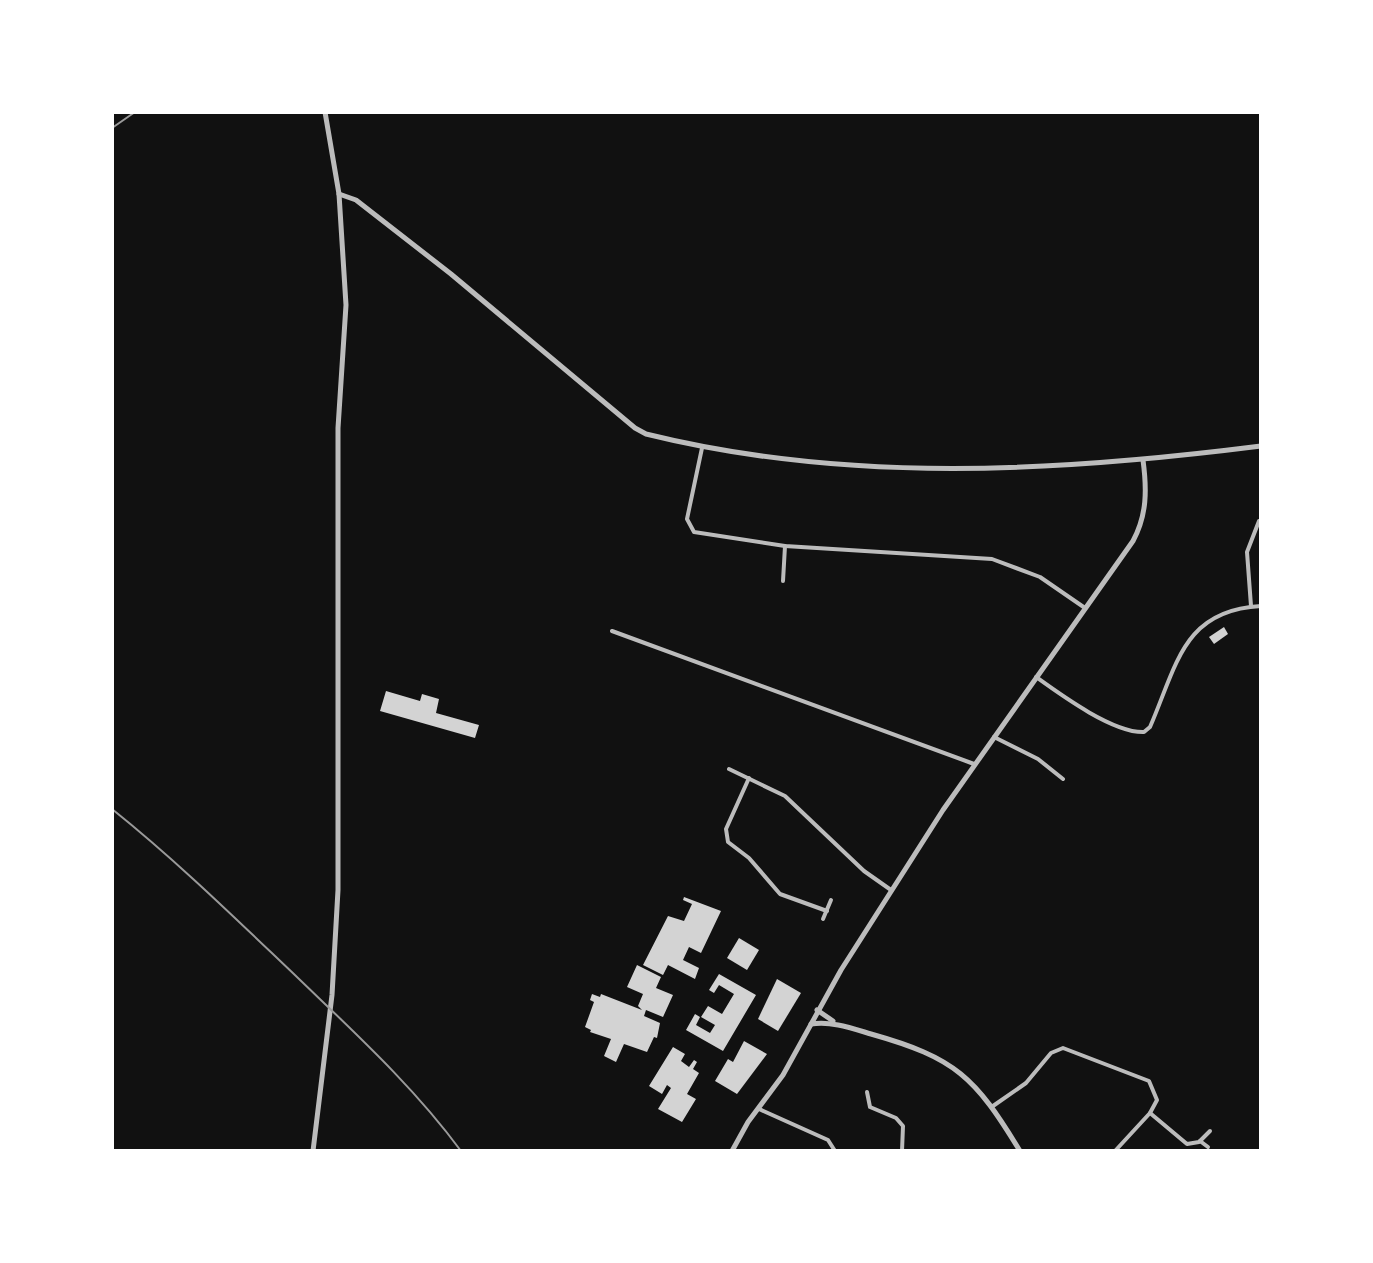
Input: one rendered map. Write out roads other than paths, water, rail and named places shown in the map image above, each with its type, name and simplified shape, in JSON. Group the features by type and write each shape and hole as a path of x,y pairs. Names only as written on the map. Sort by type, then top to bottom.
{"street":[{"path":"313,1151 335,956 340,711 338,428 346,305 339,194 325,112"},
{"path":"339,194 356,200 451,274 635,428 702,448 795,462 934,469 1143,460 1261,446"},
{"path":"702,448 687,519 694,532 785,546 992,559 1040,577 1085,608"},
{"path":"732,1151 783,1075 817,1010 891,890 974,764 1140,527 1147,497 1143,460"},
{"path":"1251,606 1247,552 1259,521"},
{"path":"783,581 785,546"},
{"path":"1036,677 1076,704 1130,730 1144,732 1150,727 1185,648 1201,624 1225,610 1261,606"},
{"path":"612,631 974,764"},
{"path":"994,737 1038,759 1063,779"},
{"path":"729,769 792,801 864,871 891,890"},
{"path":"749,778 726,829 728,842 749,858 780,894 827,911"},
{"path":"823,919 831,900"},
{"path":"817,1010 838,1024 934,1054 969,1079 993,1106 1020,1151"},
{"path":"810,1024 838,1024"},
{"path":"993,1106 1026,1083 1059,1049 1068,1049 1149,1081 1157,1095 1150,1113 1115,1151"},
{"path":"867,1092 870,1107"},
{"path":"864,1110 870,1107"},
{"path":"870,1107 902,1124 902,1151"},
{"path":"759,1109 828,1140 835,1151"},
{"path":"1150,1113 1183,1143 1193,1145 1210,1131"},
{"path":"1200,1141 1208,1147"}],"railway":[{"path":"112,128 135,112"},
{"path":"112,809 207,892 362,1040 424,1105 461,1151"}]}
